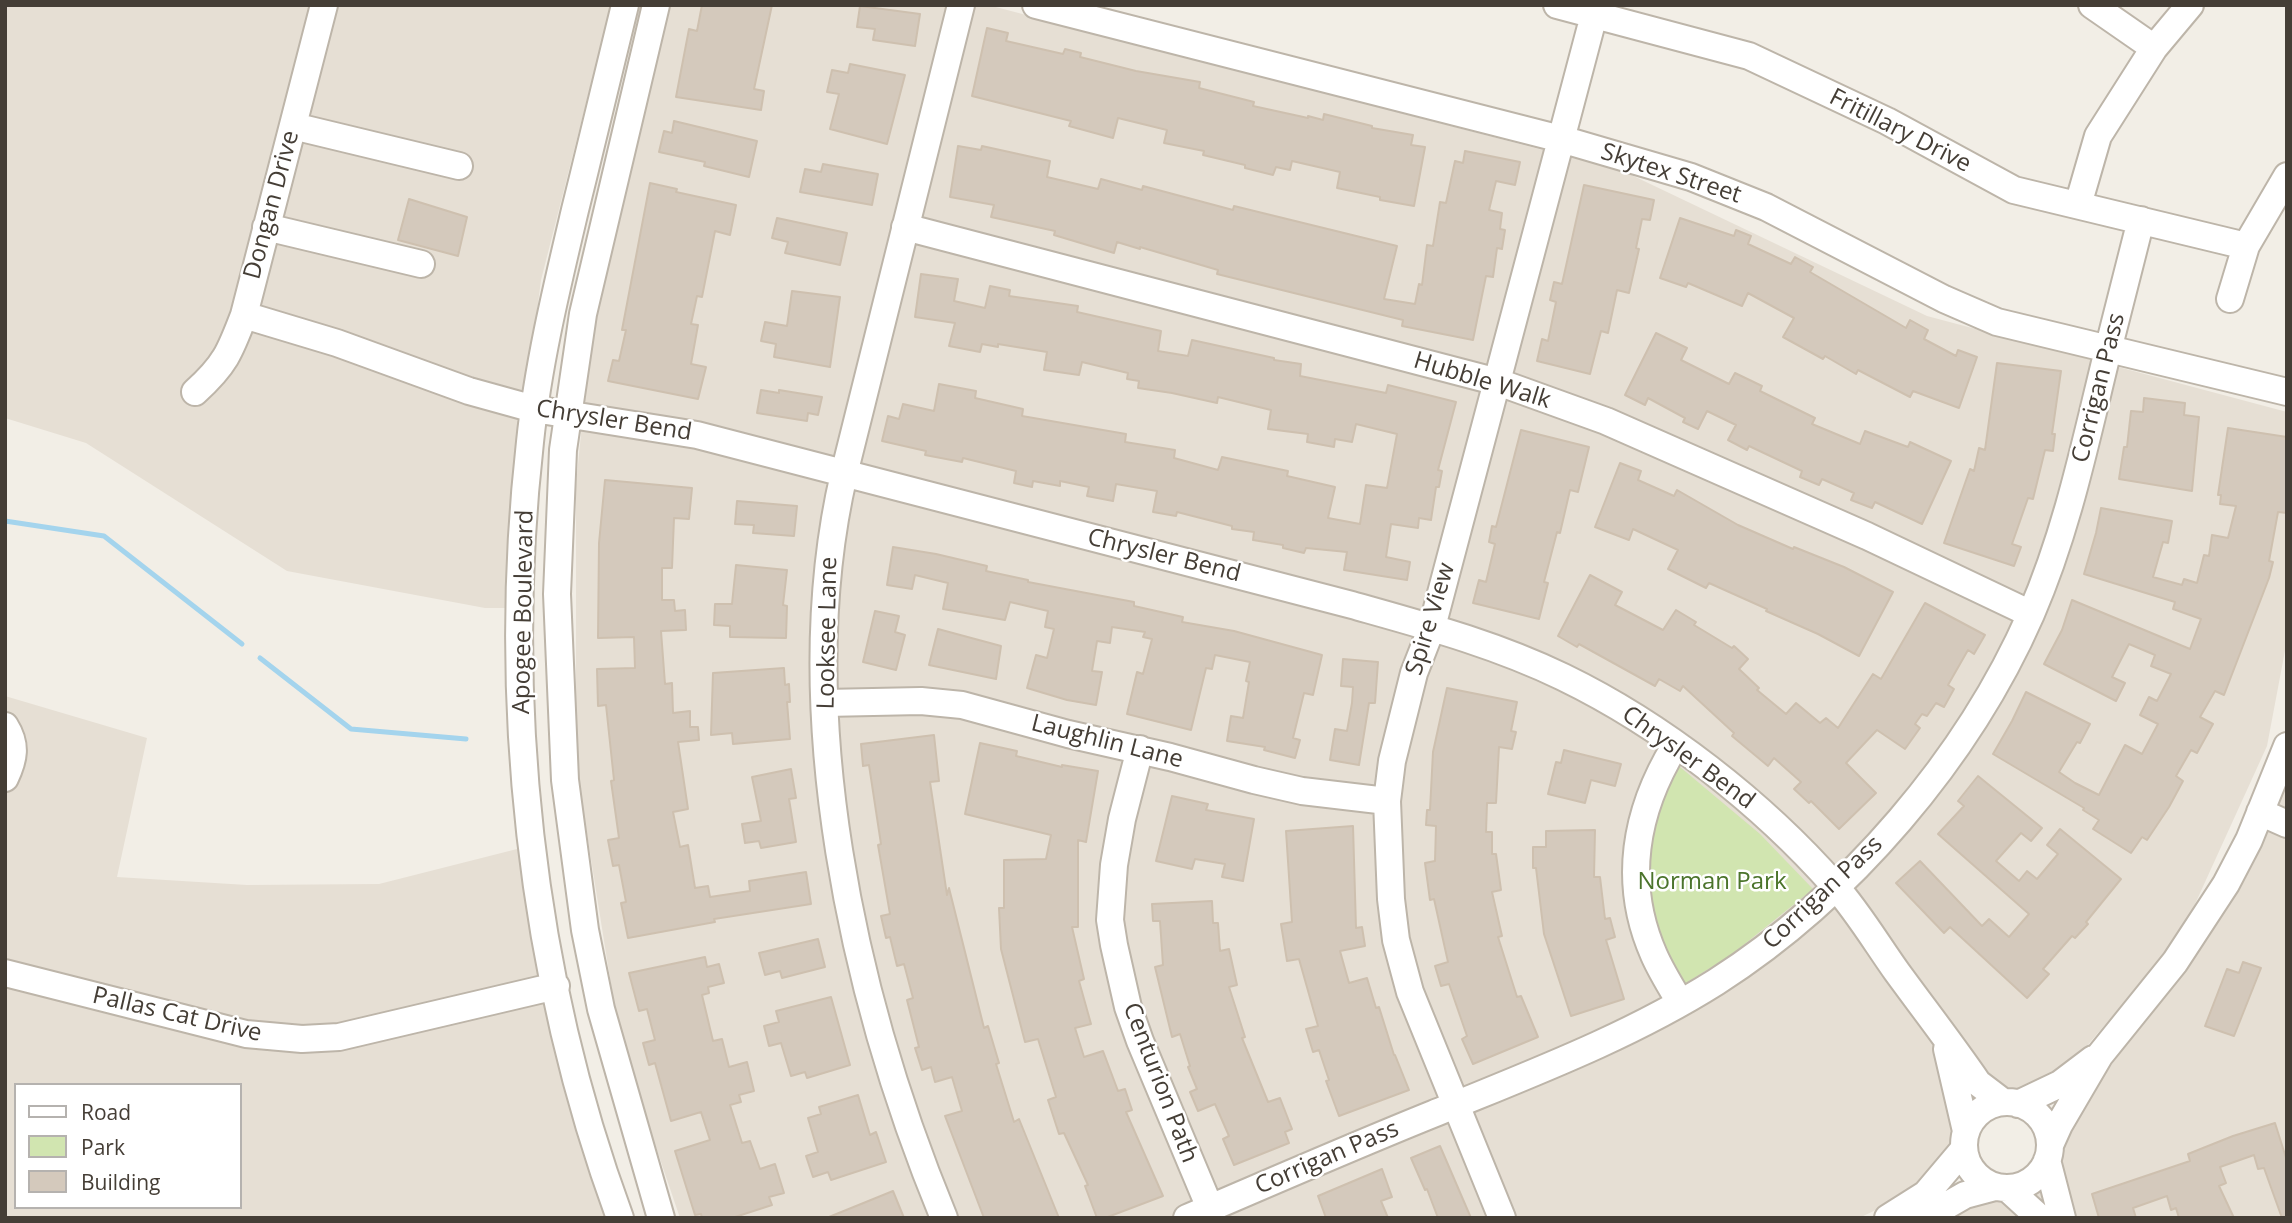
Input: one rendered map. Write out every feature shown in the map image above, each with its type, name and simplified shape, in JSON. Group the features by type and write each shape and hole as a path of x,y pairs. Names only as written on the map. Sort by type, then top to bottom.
{"street":[{"name":"Dongan Drive","path":"195,392 216,373 229,355 244,315 324,5"},
{"name":"Apogee Boulevard","path":"620,1218 599,1161 544,929 526,782 519,667 520,572 534,409 555,292 625,5"},
{"name":"Apogee Boulevard","path":"656,5 583,314 561,478 557,594 565,780 585,930 601,1009 661,1218"},
{"name":"Looksee Lane","path":"944,1218 914,1144 880,1038 842,869 831,787 825,703 824,591 830,542 844,474 961,5"},
{"name":"Skytex Street","path":"1036,5 1561,139 1690,177 1766,207 1944,299 1997,323 2287,393"},
{"name":"Fritillary Drive","path":"1557,5 1749,56 1887,121 2014,190 2246,246"},
{"path":"2092,5 2154,48"},
{"path":"2078,205 2098,136 2154,48 2190,5"},
{"name":"Spire View","path":"1502,1218 1410,992 1396,940 1391,898 1387,801 1400,725 1414,673 1432,627 1594,15"},
{"path":"293,126 459,166"},
{"path":"2230,299 2246,246 2287,176"},
{"name":"Corrigan Pass","path":"1198,1213 1529,1076 1637,1027 1716,982 1764,948 1836,887 1876,848 1965,737 2031,614 2062,531 2088,439 2141,220"},
{"path":"266,227 421,264"},
{"name":"Hubble Walk","path":"905,227 1497,382 1606,421 1867,536 2031,614"},
{"name":"Chrysler Bend","path":"244,315 337,343 469,391 534,409 697,435 1432,627 1503,651 1562,677 1617,706 1767,816 1836,887 1978,1083 2011,1103"},
{"name":"Laughlin Lane","path":"825,703 921,701 962,705 1068,734 1140,749 1302,791 1387,801"},
{"path":"5,726 13,738 14,760 5,778"},
{"path":"1675,746 1659,772 1645,807 1635,859 1637,898 1653,954 1680,1002"},
{"path":"1925,1218 1965,1195 2020,1186 2032,1181 2041,1172 2059,1125 2100,1055 2175,962 2226,884 2249,840 2287,746"},
{"name":"Centurion Path","path":"1140,749 1122,819 1114,865 1110,920 1128,1007 1198,1213"},
{"path":"2260,812 2287,824"},
{"name":"Pallas Cat Drive","path":"5,973 246,1034 302,1039 339,1037 556,986"},
{"name":"Chrysler Bend","path":"1946,1040 1965,1140"},
{"path":"1888,1218 1926,1194 1965,1140 1980,1111 2011,1103 2060,1084 2100,1055"},
{"path":"2011,1103 2037,1115 2044,1124 2062,1218"},
{"path":"1965,1140 1966,1159 1972,1171 1982,1181 2001,1188 2040,1218"}],"shaded area":[{"path":"5,5 611,5 541,280 522,430 510,608 485,608 287,571 86,443 5,418"},
{"path":"670,5 988,5 1623,171 1927,316 2287,412 2287,640 2267,746 2180,937 2056,1082 1980,1109 1916,1191 1859,1218 680,1218 620,1041 576,765 576,485 591,333"},
{"path":"5,696 147,738 117,877 247,885 379,884 521,848 609,1218 5,1218"},
{"path":"2287,772 2287,1218 1934,1218 2031,1180 2058,1156 2097,1085 2245,880"}],"green space":[{"name":"Norman Park","path":"1680,767 1760,834 1813,889 1731,955 1681,986 1645,905 1643,854 1672,768"}],"building":[{"path":"702,5 772,5 754,89 764,91 761,110 676,97 689,29 697,31"},
{"path":"860,6 920,14 915,46 873,40 875,29 857,27"},
{"path":"987,28 1008,33 1006,41 1063,54 1065,49 1081,53 1080,57 1136,71 1200,82 1199,88 1254,102 1253,106 1323,120 1324,114 1372,128 1413,135 1411,145 1425,147 1414,206 1337,188 1340,172 1292,161 1290,170 1276,167 1273,175 1203,155 1204,151 1164,143 1167,130 1118,118 1113,138 1069,126 1071,121 972,96"},
{"path":"850,64 905,75 887,144 830,129 839,94 827,92 832,70 848,73"},
{"path":"674,121 757,141 749,177 704,166 705,162 659,152 664,131 672,133"},
{"path":"958,146 981,150 982,146 1050,161 1047,177 1098,189 1101,179 1142,190 1143,186 1233,210 1234,206 1397,246 1384,299 1415,304 1419,284 1422,285 1427,245 1433,246 1440,202 1446,203 1455,161 1463,163 1465,151 1520,162 1515,185 1496,181 1489,210 1502,213 1500,229 1505,230 1502,249 1497,248 1493,277 1486,276 1473,340 1402,326 1403,320 1217,274 1218,270 1140,247 1117,242 1114,253 1054,235 1055,231 991,217 994,205 950,197"},
{"path":"823,164 878,174 872,205 800,192 805,169 821,172"},
{"path":"650,183 677,189 676,192 736,205 730,235 715,231 702,297 697,296 691,324 698,325 691,364 706,367 698,399 608,381 613,360 619,361 626,330 622,330"},
{"path":"1584,185 1654,200 1650,220 1642,219 1636,248 1639,249 1629,293 1617,290 1608,333 1601,331 1590,374 1537,361 1542,339 1548,341 1556,302 1550,300 1554,282 1562,284"},
{"path":"409,199 467,217 458,256 398,240"},
{"path":"777,218 847,233 840,265 785,253 788,242 772,238"},
{"path":"1680,218 1734,236 1736,230 1751,236 1748,244 1791,264 1795,257 1813,267 1810,272 1906,328 1910,320 1928,330 1924,339 1956,356 1958,350 1977,357 1959,408 1913,391 1910,397 1858,370 1856,374 1825,356 1823,359 1783,337 1794,318 1748,293 1742,306 1688,283 1686,287 1660,278"},
{"path":"921,274 958,279 954,301 985,308 990,286 1010,290 1009,296 1078,306 1077,312 1161,331 1158,351 1188,356 1192,340 1301,364 1300,376 1386,393 1388,385 1456,402 1438,470 1442,471 1439,487 1436,487 1431,520 1419,518 1418,528 1391,524 1386,557 1410,562 1407,580 1344,570 1347,552 1306,548 1304,553 1283,548 1283,545 1253,540 1254,532 1232,529 1232,526 1177,512 1176,516 1153,512 1157,491 1116,484 1113,501 1087,496 1089,487 1060,481 1060,486 1033,481 1032,487 1014,483 1016,471 963,458 962,462 925,455 926,451 882,441 888,416 899,419 903,404 934,411 939,384 976,391 975,398 1023,409 1022,416 1126,434 1125,442 1175,450 1174,458 1218,470 1222,457 1288,471 1287,476 1335,487 1328,518 1360,524 1366,485 1387,488 1397,434 1356,424 1352,442 1335,439 1334,447 1307,442 1308,434 1268,429 1271,410 1218,397 1217,403 1138,388 1139,381 1127,379 1128,373 1082,362 1079,375 1044,370 1047,352 998,344 998,347 982,344 980,352 949,346 955,323 915,317"},
{"path":"792,291 840,297 830,367 774,357 776,344 761,341 765,322 787,326"},
{"path":"1656,333 1687,348 1681,360 1729,384 1735,373 1762,386 1760,391 1815,418 1812,424 1860,444 1865,431 1908,447 1910,442 1951,461 1922,524 1875,502 1872,508 1851,500 1854,493 1822,479 1819,485 1800,477 1802,471 1749,446 1747,450 1728,440 1736,425 1707,411 1698,429 1683,422 1685,418 1648,398 1645,405 1625,395"},
{"path":"1997,363 2061,371 2052,434 2055,434 2053,451 2045,450 2033,499 2028,498 2012,544 2021,547 2014,566 1944,543 1970,469 1974,471 1979,448 1985,450"},
{"path":"761,390 822,397 818,415 808,413 807,421 757,413"},
{"path":"2144,398 2185,403 2184,415 2199,417 2192,491 2119,479 2124,447 2127,447 2131,411 2143,412"},
{"path":"2228,428 2287,437 2287,513 2278,512 2269,561 2273,562 2269,578 2224,695 2215,691 2200,717 2213,724 2197,753 2191,750 2176,776 2183,781 2169,807 2147,840 2142,837 2131,853 2093,829 2099,820 2083,810 2084,808 1993,754 2026,692 2090,724 2059,772 2075,783 2099,795 2125,745 2142,754 2158,724 2140,715 2149,697 2157,701 2171,674 2151,666 2155,655 2129,644 2112,677 2125,683 2116,701 2044,664 2062,630 2072,600 2190,649 2201,619 2173,609 2175,602 2084,574 2101,508 2172,521 2168,543 2163,542 2153,577 2182,585 2184,579 2197,583 2204,555 2209,556 2212,535 2228,538 2236,506 2220,504 2221,495 2218,495"},
{"path":"1521,430 1589,447 1578,492 1570,490 1560,533 1557,532 1544,582 1548,583 1539,619 1473,603 1479,580 1486,582 1495,544 1489,542 1492,526 1496,527"},
{"path":"1620,463 1641,471 1638,480 1674,496 1677,490 1738,525 1844,567 1893,592 1859,656 1766,611 1767,609 1709,583 1706,588 1668,569 1678,550 1633,529 1629,540 1595,527"},
{"path":"605,480 692,488 689,519 674,518 672,568 662,568 662,600 674,600 675,611 685,610 686,630 661,631 665,684 672,683 673,713 690,711 690,727 698,727 699,740 678,742 688,809 673,812 680,847 688,845 695,888 708,886 710,897 750,891 749,881 806,872 811,904 714,919 715,922 628,938 621,903 626,902 619,865 613,866 608,840 619,838 611,781 614,780 606,705 598,706 597,669 635,668 634,637 598,638 599,543"},
{"path":"737,501 797,506 794,536 753,533 754,525 735,524"},
{"path":"893,547 987,566 986,571 1028,582 1134,602 1134,606 1183,617 1182,622 1234,631 1322,655 1313,695 1304,693 1293,738 1300,740 1295,758 1264,750 1265,747 1227,741 1231,716 1243,718 1250,662 1215,655 1212,669 1206,668 1191,730 1127,714 1137,672 1143,674 1152,639 1143,637 1145,632 1112,627 1110,643 1097,641 1092,671 1102,672 1096,705 1027,688 1036,655 1047,658 1054,629 1045,627 1048,611 1010,602 1005,620 943,609 948,583 915,575 912,589 887,585"},
{"path":"736,565 787,570 783,605 787,606 786,638 730,637 730,626 714,625 715,604 732,604"},
{"path":"1590,575 1622,592 1615,605 1663,630 1676,610 1696,622 1694,625 1732,648 1734,646 1748,659 1739,669 1759,688 1757,690 1786,714 1796,703 1820,723 1826,718 1838,728 1873,674 1881,679 1925,603 1985,635 1974,654 1968,650 1948,685 1954,689 1944,707 1936,703 1927,716 1922,714 1915,724 1920,728 1905,749 1877,730 1846,763 1876,793 1839,829 1811,801 1809,803 1794,789 1801,782 1774,758 1768,766 1732,736 1734,733 1683,686 1680,691 1659,679 1655,686 1579,644 1577,647 1558,636"},
{"path":"875,611 899,616 895,632 905,635 896,670 863,662"},
{"path":"938,629 1001,646 996,679 929,665"},
{"path":"1343,659 1378,662 1375,703 1369,703 1359,765 1330,760 1335,729 1347,731 1352,703 1353,687 1341,686"},
{"path":"784,668 785,685 789,684 790,702 787,702 790,739 733,744 732,733 711,735 713,673"},
{"path":"1447,688 1517,702 1511,731 1516,732 1512,749 1499,747 1496,803 1487,803 1486,832 1492,832 1492,854 1496,854 1501,890 1492,892 1502,936 1498,937 1517,997 1521,996 1538,1037 1473,1064 1462,1039 1467,1036 1449,984 1441,986 1435,966 1448,962 1434,899 1430,900 1425,863 1435,861 1436,826 1426,825 1427,810 1430,810 1433,752"},
{"path":"934,735 939,781 930,782 947,895 949,888 984,1028 988,1026 999,1063 996,1064 1014,1122 1019,1119 1059,1218 984,1218 945,1116 962,1111 952,1077 935,1082 931,1067 922,1070 915,1048 919,1047 907,1000 913,998 904,964 897,966 890,937 886,938 881,916 890,914 878,845 881,844 869,765 863,766 861,744"},
{"path":"980,743 1017,751 1016,756 1062,767 1098,771 1086,842 1078,840 1078,927 1072,927 1084,979 1079,981 1091,1024 1075,1028 1084,1057 1103,1051 1118,1091 1125,1089 1132,1110 1126,1112 1163,1196 1105,1218 1097,1218 1085,1186 1088,1185 1064,1133 1059,1134 1048,1100 1056,1097 1038,1039 1025,1042 1001,949 999,908 1004,908 1004,860 1046,859 1051,835 965,814"},
{"path":"1564,750 1621,764 1615,786 1591,780 1585,803 1548,794 1556,762 1561,763"},
{"path":"791,769 796,798 789,799 796,842 761,848 759,841 745,843 742,824 761,821 752,777"},
{"path":"1978,776 2042,828 2031,841 2021,833 1996,861 2019,881 2027,871 2037,879 2058,854 2047,845 2060,829 2121,879 2086,922 2088,924 2075,938 2072,936 2043,969 2049,974 2027,998 1950,927 1944,933 1896,883 1920,861 1982,926 1989,919 2009,937 2029,914 1938,834 1964,806 1958,801"},
{"path":"1172,796 1208,804 1206,810 1254,819 1243,881 1222,877 1225,864 1195,859 1192,869 1156,861"},
{"path":"1353,826 1356,928 1362,927 1365,946 1340,951 1349,983 1367,978 1376,1008 1379,1007 1394,1055 1409,1090 1339,1116 1326,1081 1329,1080 1319,1050 1313,1052 1306,1029 1318,1026 1299,959 1287,961 1281,924 1292,922 1286,831"},
{"path":"1595,830 1594,877 1600,877 1605,919 1610,918 1615,937 1606,940 1624,999 1571,1016 1544,934 1536,868 1533,868 1533,847 1546,847 1546,831"},
{"path":"1212,901 1213,923 1218,923 1220,951 1229,949 1237,985 1229,987 1245,1037 1242,1038 1268,1102 1280,1098 1292,1129 1285,1132 1289,1143 1234,1165 1223,1139 1229,1136 1215,1104 1198,1111 1190,1092 1197,1089 1188,1067 1190,1066 1180,1034 1172,1037 1155,967 1163,965 1160,921 1153,921 1152,904"},
{"path":"818,939 825,967 782,978 780,971 765,975 759,953"},
{"path":"705,957 707,967 719,964 724,983 708,987 709,993 702,995 713,1041 722,1039 729,1067 747,1062 754,1091 739,1095 741,1102 730,1105 742,1143 750,1141 760,1169 775,1164 784,1193 769,1197 772,1205 732,1218 702,1218 701,1214 695,1215 675,1151 710,1140 701,1112 671,1121 655,1063 649,1065 643,1043 655,1040 647,1009 639,1011 629,973"},
{"path":"2243,962 2261,968 2234,1036 2205,1026 2227,969 2239,973"},
{"path":"831,997 850,1065 807,1078 805,1072 791,1076 781,1043 769,1046 764,1026 779,1022 776,1011"},
{"path":"858,1095 870,1135 876,1132 886,1162 831,1180 828,1172 813,1177 806,1156 818,1152 808,1118 821,1114 819,1107"},
{"path":"2275,1123 2287,1161 2287,1218 2282,1218 2264,1168 2258,1169 2254,1155 2220,1167 2226,1183 2219,1186 2234,1218 2179,1218 2176,1208 2171,1210 2167,1196 2133,1208 2136,1218 2099,1218 2092,1194 2190,1161 2188,1154"},
{"path":"1440,1146 1471,1218 1438,1218 1411,1158"},
{"path":"1382,1169 1392,1197 1381,1201 1388,1218 1326,1218 1318,1196"},
{"path":"893,1191 904,1218 829,1218 829,1217"}],"waterway":[{"path":"5,521 104,536 242,644"},
{"path":"260,658 351,729 466,739"}]}
